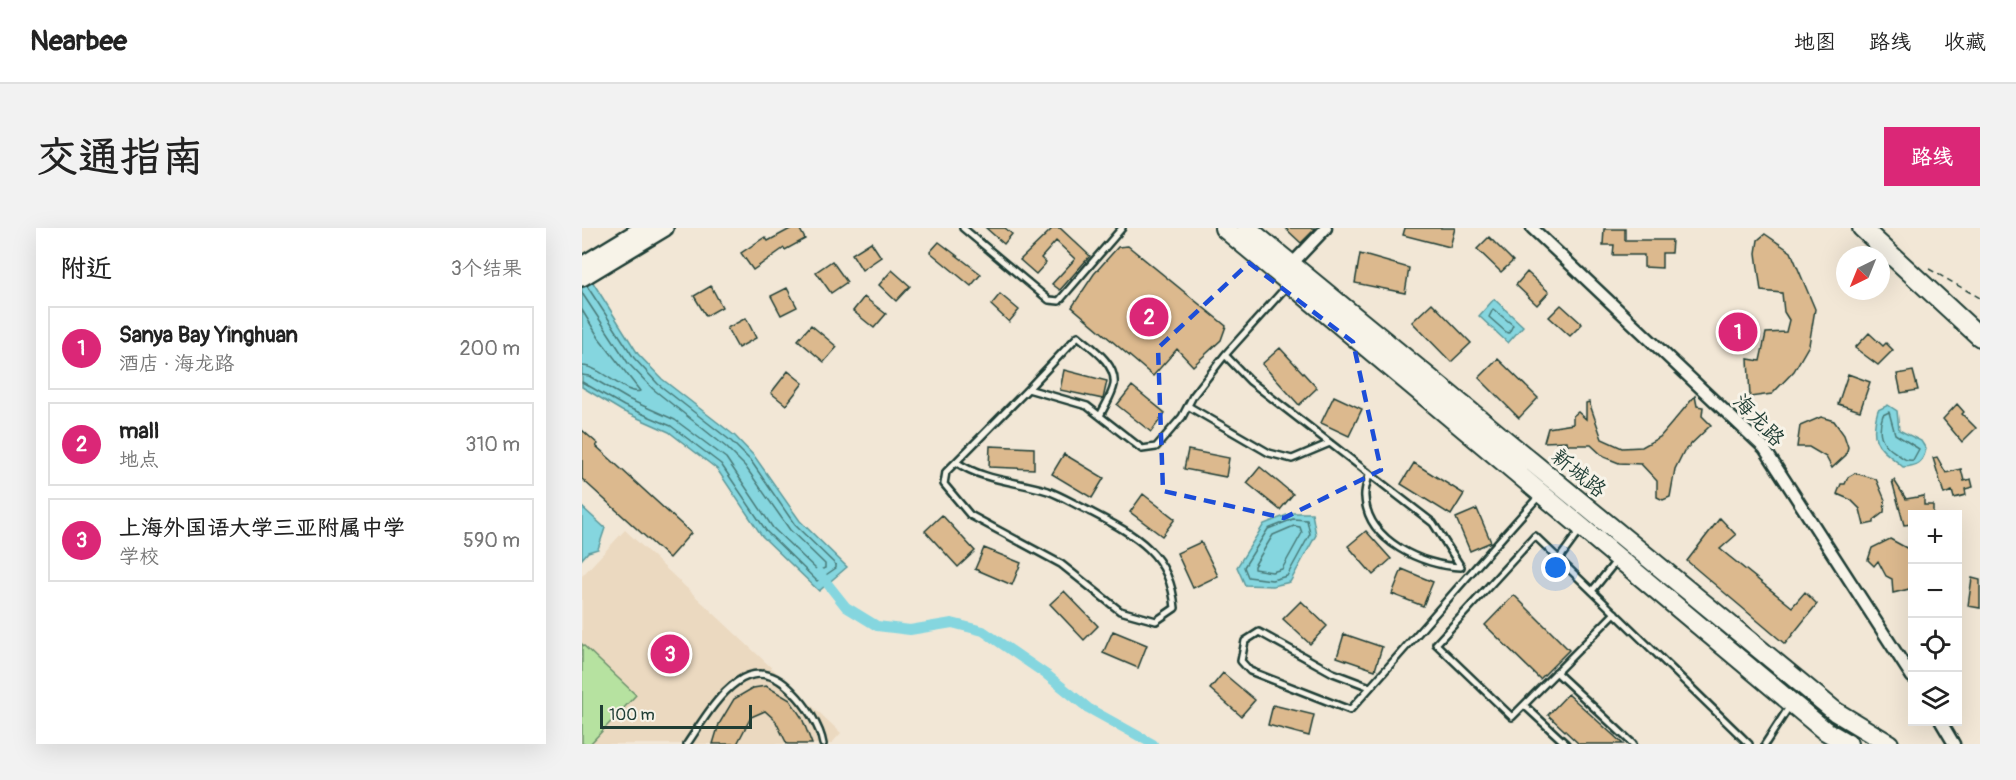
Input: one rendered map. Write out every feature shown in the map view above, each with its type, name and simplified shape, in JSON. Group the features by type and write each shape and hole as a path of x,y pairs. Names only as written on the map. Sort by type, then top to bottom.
{"main road":[{"name":"新城路","path":"1224,228 1836,712 1889,744"},
{"name":"新城路","path":"1247,228 1286,275 1582,528 1824,730 1848,744"},
{"path":"1862,228 1980,337"}],"street":[{"path":"586,269 644,228"},
{"path":"586,269 665,228"},
{"path":"1286,275 1326,228"},
{"name":"海龙路","path":"1532,228 1764,448 1909,672"},
{"path":"1943,726 1954,744"}],"lane":[{"path":"963,228 1049,300 1059,301 1122,228"},
{"path":"1028,389 1087,406 1142,449 1156,447 1182,417 1225,355 1286,275"},
{"path":"956,462 970,471 993,479 1012,481 1050,492 1136,537 1152,551 1173,583 1175,608 1156,621 1120,611 1061,564 970,514 944,484 946,472 1078,336 1097,352 1111,370 1114,384 1101,416"},
{"path":"1225,355 1250,381 1433,523 1461,567 1468,573"},
{"path":"1188,406 1269,453 1292,459 1330,443"},
{"path":"1369,474 1365,496 1370,516 1391,544 1440,566 1461,567"},
{"path":"1370,687 1333,673 1259,632 1245,641 1241,661 1250,671 1350,710 1370,687 1468,573 1542,494"},
{"path":"1559,559 1582,528"},
{"path":"1615,613 1512,717 1436,644 1535,536 1615,613 1749,744"},
{"path":"1592,591 1618,558"},
{"path":"1556,672 1633,744"},
{"path":"687,744 704,715 722,693 740,679 762,674 784,682 804,703 823,744"},
{"path":"1764,744 1792,703"},
{"path":"1524,705 1566,744"}],"path":[{"path":"1927,268 1980,298"}],"highlighted area":[{"path":"1249,263 1353,342 1381,470 1284,518 1163,491 1158,348"}],"shaded area":[{"path":"625,530 841,733 831,744 582,744 582,576"}],"green space":[{"path":"582,644 636,695 590,744 582,744"}],"water":[{"path":"582,265 638,354 662,379 735,436 755,457 800,521 847,567 819,591 762,536 717,469 669,432 622,411 582,387"},
{"path":"1494,299 1523,326 1508,343 1479,316"},
{"path":"1888,405 1897,411 1899,430 1921,441 1926,449 1923,458 1916,465 1903,467 1882,449 1875,438 1878,410"},
{"path":"582,507 605,528 598,549 588,552 582,559"},
{"path":"1292,513 1312,513 1316,535 1290,582 1273,586 1245,585 1237,567 1264,524"}],"building":[{"path":"792,228 799,228 805,239 785,250 784,248 753,270 741,253 765,237 768,241"},
{"path":"986,228 1005,228 1012,234 1004,244"},
{"path":"1053,228 1060,228 1090,256 1060,290 1052,284 1075,259 1056,241 1041,258 1046,263 1036,274 1020,260"},
{"path":"1285,228 1316,228 1301,243"},
{"path":"1405,228 1455,228 1450,247 1403,235"},
{"path":"1604,229 1625,229 1625,240 1672,240 1671,253 1662,253 1662,268 1644,267 1644,255 1613,255 1614,245 1603,245"},
{"path":"1765,234 1791,252 1815,309 1809,345 1794,371 1772,394 1750,397 1748,359 1760,361 1766,333 1786,332 1789,320 1784,312 1782,293 1761,291 1756,253 1758,240"},
{"path":"1489,237 1513,261 1501,272 1477,249"},
{"path":"871,242 881,257 862,270 852,254"},
{"path":"939,242 981,274 971,286 930,252"},
{"path":"1128,246 1226,326 1221,340 1193,366 1177,349 1153,376 1072,307 1094,274 1118,247"},
{"path":"1360,254 1409,268 1405,293 1355,283"},
{"path":"832,261 847,282 831,293 816,272"},
{"path":"892,270 910,286 896,301 879,285"},
{"path":"1527,272 1549,292 1537,305 1516,285"},
{"path":"711,286 722,307 706,316 694,296"},
{"path":"787,288 797,307 781,315 771,296"},
{"path":"1000,294 1019,310 1009,322 991,305"},
{"path":"864,297 886,314 874,328 853,311"},
{"path":"1432,303 1471,343 1451,362 1412,322"},
{"path":"1561,305 1582,324 1570,336 1549,317"},
{"path":"746,318 756,338 738,348 727,328"},
{"path":"811,325 837,347 824,362 798,340"},
{"path":"1869,333 1883,346 1886,343 1893,350 1878,365 1855,348"},
{"path":"1280,348 1317,388 1299,405 1262,364"},
{"path":"1498,359 1538,398 1519,418 1479,378"},
{"path":"1064,370 1107,381 1103,399 1060,390"},
{"path":"788,371 803,383 786,405 771,393"},
{"path":"1913,371 1918,390 1901,393 1897,374"},
{"path":"1848,374 1870,382 1860,411 1838,404"},
{"path":"1132,386 1165,413 1151,432 1117,405"},
{"path":"1334,396 1362,409 1349,436 1321,423"},
{"path":"1695,396 1697,406 1703,407 1702,416 1711,425 1684,451 1675,469 1670,497 1663,500 1657,497 1657,481 1641,464 1619,463 1604,457 1591,445 1568,445 1567,441 1544,442 1548,428 1573,424 1573,416 1578,412 1586,419 1586,403 1589,402 1602,439 1622,448 1642,447 1660,437"},
{"path":"1957,404 1964,412 1962,414 1976,428 1962,442 1943,419"},
{"path":"1821,417 1834,421 1844,435 1848,447 1846,455 1832,468 1826,457 1809,447 1797,447 1800,426"},
{"path":"582,430 598,444 596,446 691,533 669,558 582,479"},
{"path":"990,446 1034,448 1034,469 989,467"},
{"path":"1188,450 1229,458 1226,477 1184,469"},
{"path":"1064,454 1104,478 1092,498 1052,474"},
{"path":"1937,457 1946,473 1961,469 1964,481 1971,479 1973,487 1965,489 1966,495 1954,498 1952,491 1944,494 1933,458"},
{"path":"1414,463 1464,494 1451,515 1401,484"},
{"path":"1260,467 1293,494 1280,510 1247,483"},
{"path":"1855,473 1876,479 1885,500 1884,512 1874,520 1874,523 1864,525 1860,509 1851,500 1837,494 1841,484 1845,484 1848,477"},
{"path":"1894,480 1906,499 1924,496 1924,505 1933,505 1933,510 1908,510 1908,524 1904,525 1892,481"},
{"path":"1143,494 1175,519 1162,536 1130,512"},
{"path":"1477,509 1491,542 1470,551 1456,518"},
{"path":"942,515 975,551 958,567 925,531"},
{"path":"1720,518 1736,535 1720,549 1792,607 1805,592 1817,604 1785,644 1687,561"},
{"path":"1366,531 1391,559 1373,575 1348,546"},
{"path":"1890,539 1908,549 1908,589 1893,593 1892,579 1886,576 1878,561 1874,566 1868,560 1872,548"},
{"path":"1201,542 1218,576 1193,588 1177,553"},
{"path":"984,548 1021,563 1012,585 975,569"},
{"path":"1402,569 1433,582 1423,606 1392,594"},
{"path":"1972,578 1980,580 1980,608 1968,606"},
{"path":"1064,591 1098,626 1084,640 1050,604"},
{"path":"1514,595 1569,650 1540,679 1485,625"},
{"path":"1301,601 1327,626 1310,644 1283,619"},
{"path":"1113,631 1147,645 1138,668 1103,653"},
{"path":"1344,634 1382,647 1375,670 1337,657"},
{"path":"1223,673 1255,700 1241,716 1210,689"},
{"path":"766,686 790,700 802,718 812,744 787,744 775,720 765,711 751,717 737,744 713,744 719,724 734,699 753,688"},
{"path":"1568,694 1623,744 1579,744 1548,715"},
{"path":"1273,705 1314,715 1309,736 1268,725"}],"waterway":[{"path":"819,573 846,607 877,626 910,630 952,623 983,631 1047,675 1088,708 1153,744"}],"place":[{"name":"mall","path":"1149,317"},
{"name":"Sanya Bay Yinghuan","path":"1738,332"},
{"name":"上海外国语大学三亚附属中学","path":"670,654"}]}
